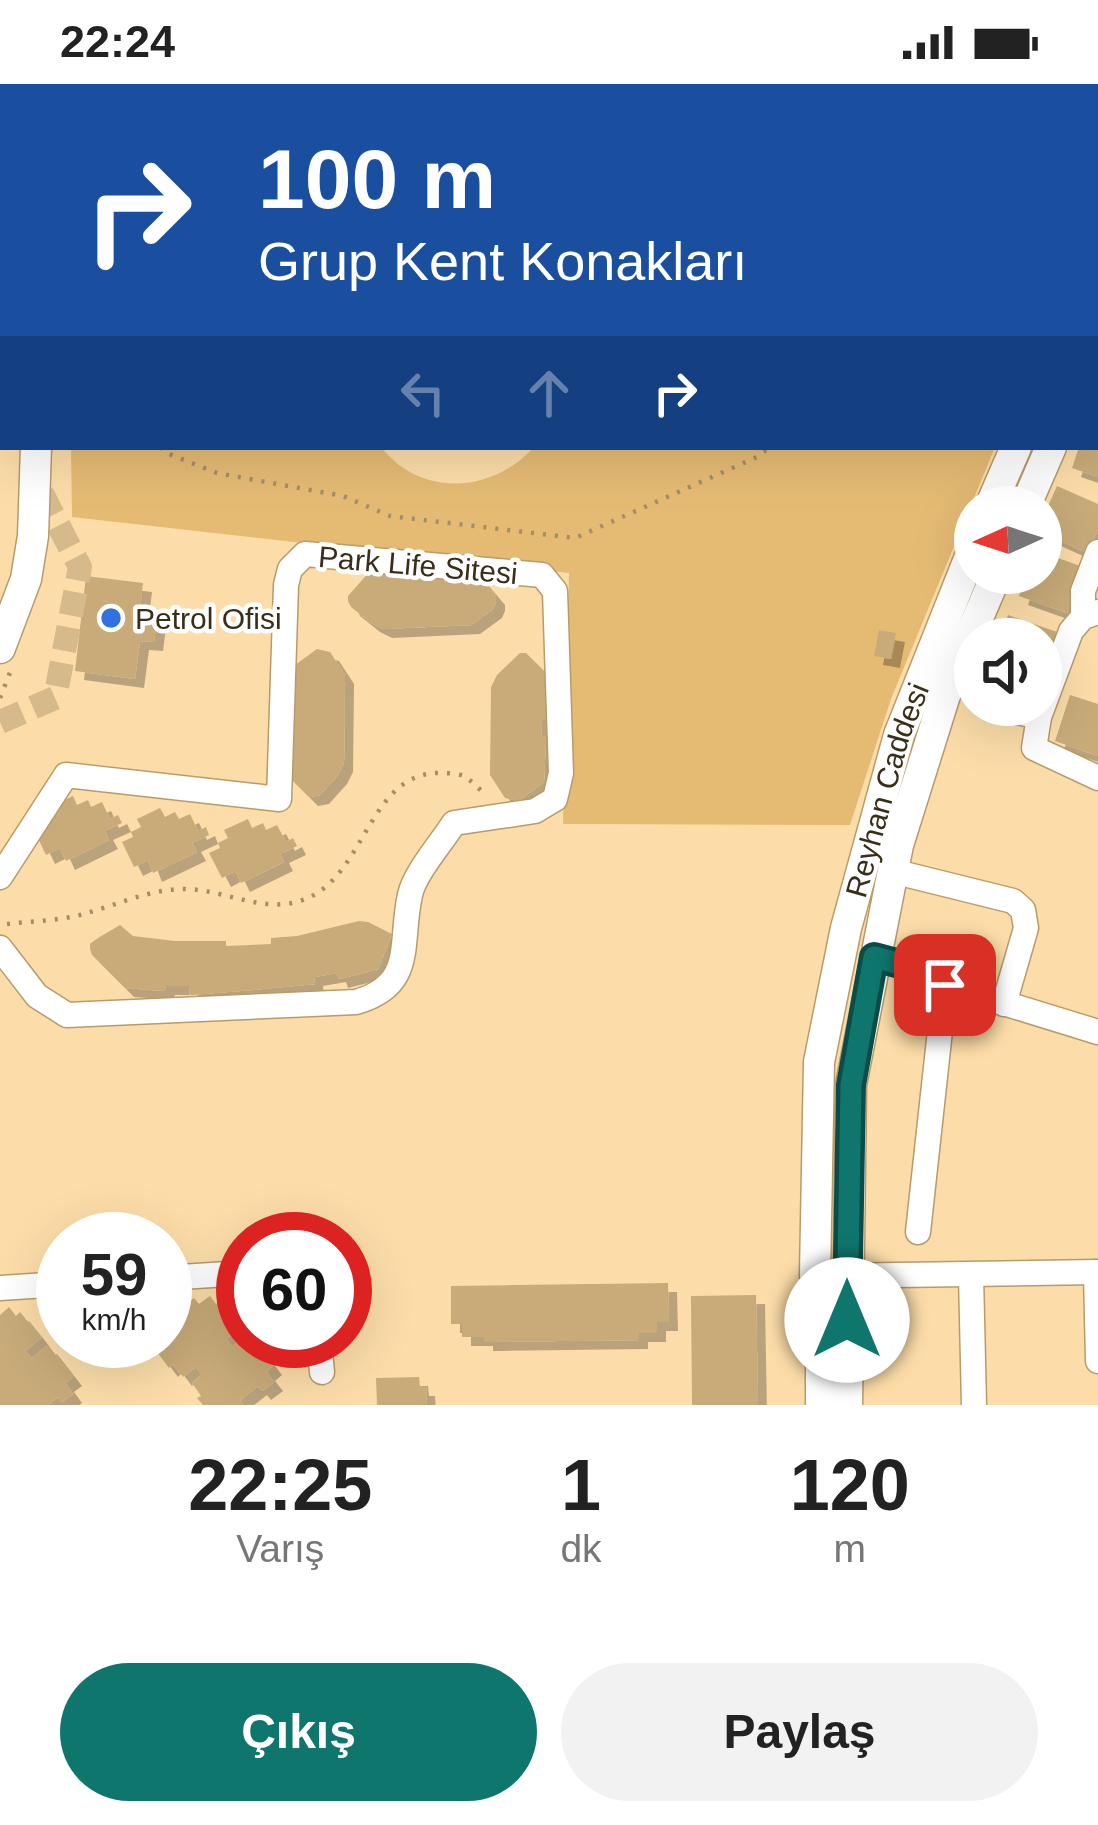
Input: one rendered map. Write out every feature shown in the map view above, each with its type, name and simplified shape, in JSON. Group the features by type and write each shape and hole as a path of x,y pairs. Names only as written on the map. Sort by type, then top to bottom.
{"main road":[{"path":"0,648 26,579 33,536 36,450"},
{"path":"999,486 1015,450"},
{"path":"1034,486 1050,450"},
{"name":"Reyhan Caddesi","path":"821,1405 821,1321 815,1275 819,1062 846,928 899,735 955,594"},
{"name":"Reyhan Caddesi","path":"847,1405 851,1085 892,871 920,772 954,709"}],"street":[{"path":"1062,655 1071,631 1090,615 1083,592 1098,552"},
{"name":"Park Life Sitesi","path":"0,878 66,775 279,799 286,585 290,569 305,554 542,575 555,591 561,773 555,799 535,811 454,823 410,891 394,980 379,995 356,1002 67,1016 37,996 0,948"},
{"path":"1038,726 1034,748 1098,778"},
{"path":"892,871 1012,901 1023,910 1026,928 1004,1004"},
{"path":"874,957 945,985 1098,1031"},
{"path":"918,1232 945,985"},
{"path":"815,1275 1097,1272 1098,1361"},
{"path":"971,1275 974,1405"},
{"path":"0,1288 36,1286"},
{"path":"322,1368 322,1372"}],"path":[{"path":"163,450 217,473 343,496 390,516 575,538 766,450"},
{"path":"0,926 77,916 156,891 181,888 268,905 308,899 332,884 392,794 418,774 464,776 506,815"}],"shaded area":[{"path":"71,450 383,450 419,476 454,484 506,470 531,450 994,450 979,486 954,486 954,546 891,699 850,825 563,824 569,573 72,517"}],"building":[{"path":"1078,450 1098,450 1098,477 1072,468"},
{"path":"1062,488 1098,504 1098,529 1087,553 1062,542"},
{"path":"1062,559 1086,568 1070,614 1019,596 1062,594"},
{"path":"371,570 414,570 413,576 475,571 496,602 471,625 383,629 348,601"},
{"path":"86,576 143,583 140,608 158,610 154,642 140,641 135,679 75,671"},
{"path":"879,630 896,633 891,659 874,656"},
{"path":"317,649 330,652 345,675 344,763 320,795 309,797 285,773 291,668"},
{"path":"520,653 526,653 550,677 548,720 542,720 541,736 546,736 544,782 518,801 505,798 490,775 491,687"},
{"path":"1070,695 1098,704 1098,756 1055,741"},
{"path":"73,796 77,805 88,800 91,807 102,802 110,819 118,815 122,823 104,831 109,840 66,861 60,848 46,855 34,830 49,807"},
{"path":"160,808 165,817 175,812 179,819 190,814 198,831 206,827 209,835 192,843 197,852 153,873 148,860 134,867 122,842 141,827 137,819"},
{"path":"248,819 252,828 263,823 266,830 277,825 286,842 293,838 297,846 280,854 284,862 241,883 235,871 222,878 209,853 228,838 224,830"},
{"path":"359,921 392,934 378,969 339,979 337,973 314,977 315,984 190,995 189,986 166,986 164,991 125,988 90,949 90,944 120,925 133,936 226,941 226,946 271,944 271,938"},
{"path":"668,1283 669,1322 657,1322 657,1333 639,1333 639,1340 484,1342 484,1337 462,1337 462,1324 451,1324 451,1286"},
{"path":"756,1295 758,1405 692,1405 691,1296"},
{"path":"210,1296 216,1304 216,1368 271,1368 266,1372 274,1382 262,1391 258,1386 240,1400 243,1405 203,1405 192,1383 202,1375 196,1367 183,1377 176,1368 192,1368 192,1299 199,1304"},
{"path":"9,1307 16,1316 20,1312 36,1332 36,1342 25,1351 32,1358 36,1355 36,1368 66,1368 73,1377 65,1383 73,1394 48,1405 0,1405 0,1315"},
{"path":"419,1377 420,1387 426,1387 427,1405 377,1405 376,1378"}],"tunnel":[{"path":"0,722 55,698 80,567 35,480"}],"place":[{"name":"Petrol Ofisi","path":"111,618"}],"route":[{"path":"847,1320 851,1085 874,957 945,985"}]}
